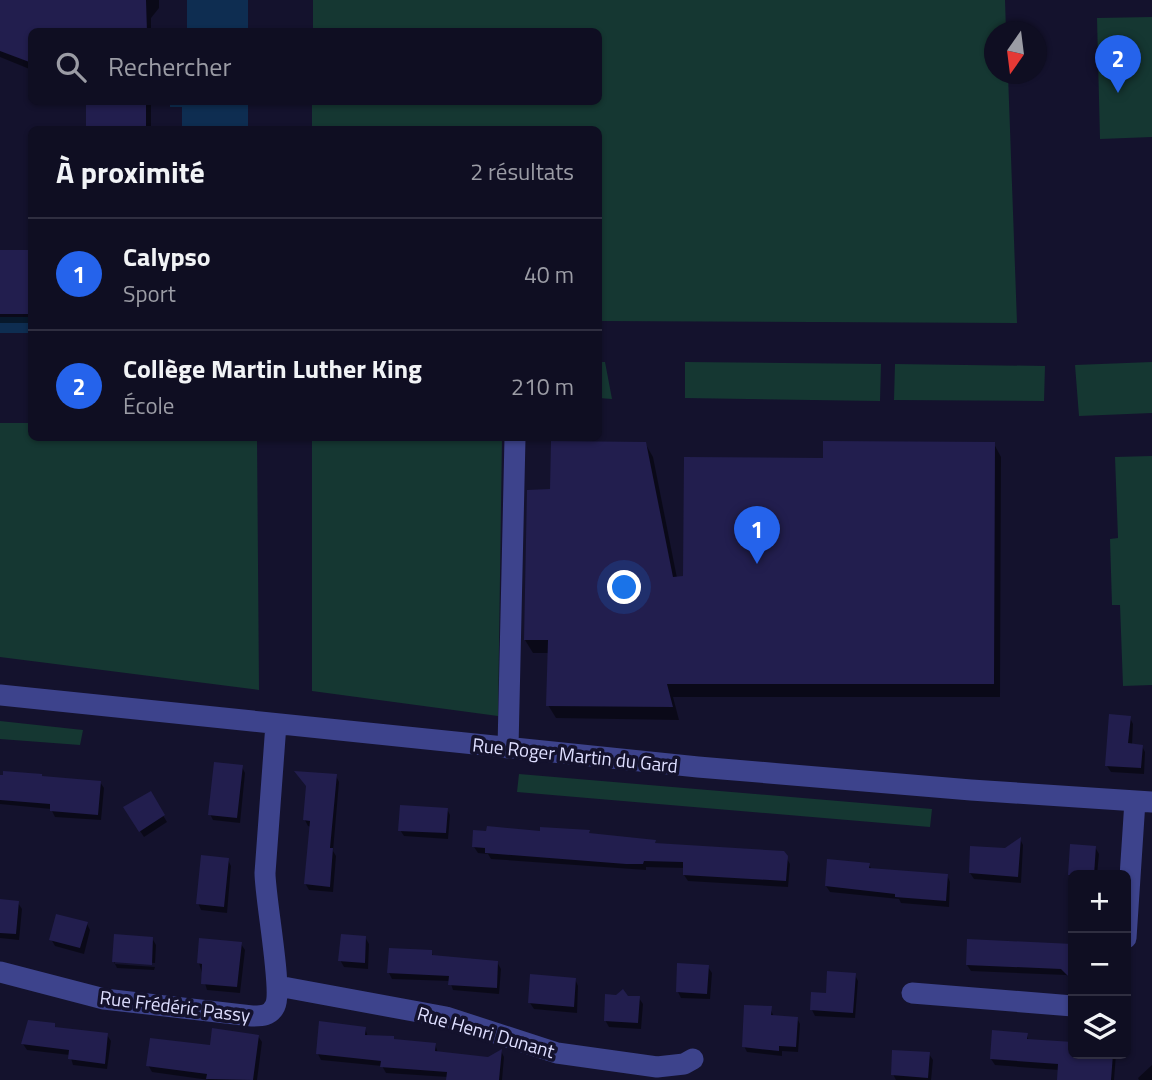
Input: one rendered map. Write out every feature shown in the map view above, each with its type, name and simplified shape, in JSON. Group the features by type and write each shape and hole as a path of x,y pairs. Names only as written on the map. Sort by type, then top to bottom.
{"street":[{"path":"508,748 515,441"},
{"name":"Rue Roger Martin du Gard","path":"0,695 826,778 1143,802"},
{"path":"276,724 265,892 278,986"},
{"path":"1127,933 1143,802"},
{"name":"Rue Frédéric Passy","path":"0,972 104,999 251,1016 262,1016 273,1010 277,1004 278,986"},
{"name":"Rue Henri Dunant","path":"278,986 446,1017 557,1053 657,1067 684,1064 693,1059"},
{"path":"912,993 1068,1006"}],"green space":[{"path":"313,0 1005,0 1006,21 984,21 984,84 1008,84 1017,323 602,321 602,126 312,126 312,105 602,105 602,28 313,28"},
{"path":"1152,17 1152,137 1100,139 1097,18"},
{"path":"602,362 605,362 612,399 602,398"},
{"path":"685,362 881,364 880,401 685,398"},
{"path":"1152,362 1152,413 1079,416 1075,365"},
{"path":"895,364 1045,366 1044,401 894,400"},
{"path":"0,423 28,423 28,441 257,441 259,690 0,657"},
{"path":"312,441 502,441 498,716 312,691"},
{"path":"1152,456 1152,685 1123,686 1120,605 1112,605 1110,539 1118,538 1115,457"},
{"path":"0,721 83,730 80,745 0,739"},
{"path":"519,774 932,809 930,827 517,792"}],"water":[{"path":"187,0 248,0 248,28 187,28"},
{"path":"248,105 248,126 182,126 182,107 170,107"},
{"path":"0,317 28,317 28,333 0,333"}],"building":[{"path":"0,0 146,0 147,28 28,28 28,62 0,51"},
{"path":"86,105 146,105 146,126 86,126"},
{"path":"0,250 28,250 28,314 0,314"},
{"path":"551,441 646,442 673,577 683,576 684,457 823,458 823,441 995,442 994,684 667,684 673,707 546,706 548,640 524,640 527,490 550,489"},
{"path":"1109,714 1131,716 1128,743 1143,745 1141,768 1105,766"},
{"path":"214,762 243,765 237,818 208,815"},
{"path":"3,771 101,781 98,815 50,811 50,804 0,800 0,775 3,775"},
{"path":"294,771 337,774 330,848 333,848 330,887 304,884 310,821 303,820 306,786"},
{"path":"151,791 165,815 139,832 123,807"},
{"path":"400,805 448,808 446,833 398,831"},
{"path":"487,826 540,831 540,827 590,830 589,833 656,840 655,843 784,851 788,856 786,881 683,875 683,862 644,861 643,864 626,864 485,853 485,848 472,847 473,830 486,831"},
{"path":"1021,837 1018,877 969,873 970,846 1005,848"},
{"path":"1070,844 1096,846 1094,870 1068,870"},
{"path":"201,855 229,858 224,907 196,904"},
{"path":"827,859 870,863 869,868 948,874 946,901 895,897 895,894 825,886"},
{"path":"0,899 19,901 16,934 0,933"},
{"path":"56,914 88,922 80,948 49,940"},
{"path":"114,934 153,937 152,965 112,962"},
{"path":"341,934 366,936 365,963 338,961"},
{"path":"199,938 242,942 237,987 201,984 202,964 197,963"},
{"path":"967,939 1068,944 1068,976 1061,969 966,965"},
{"path":"389,948 432,950 432,955 498,961 497,988 448,985 449,976 387,973"},
{"path":"677,963 709,965 707,994 676,992"},
{"path":"827,971 856,973 853,1013 810,1010 811,992 826,993"},
{"path":"530,974 576,978 574,1007 528,1003"},
{"path":"623,989 628,996 640,996 638,1023 604,1021 605,994 616,995"},
{"path":"744,1005 772,1006 771,1015 798,1017 796,1047 779,1046 779,1051 742,1047"},
{"path":"28,1020 55,1023 55,1027 108,1033 105,1064 68,1059 69,1050 21,1044"},
{"path":"319,1021 366,1027 365,1035 394,1036 394,1039 436,1043 435,1051 488,1057 502,1049 499,1080 446,1080 447,1072 380,1067 381,1061 316,1054"},
{"path":"212,1028 259,1035 253,1080 206,1079 207,1074 146,1066 150,1038 210,1045"},
{"path":"992,1030 1028,1033 1027,1039 1068,1042 1068,1059 1113,1059 1111,1080 1057,1080 1058,1064 990,1059"},
{"path":"892,1050 930,1052 928,1078 891,1075"}],"place":[{"name":"Collège Martin Luther King","path":"1118,93"},
{"name":"Calypso","path":"757,564"}]}
